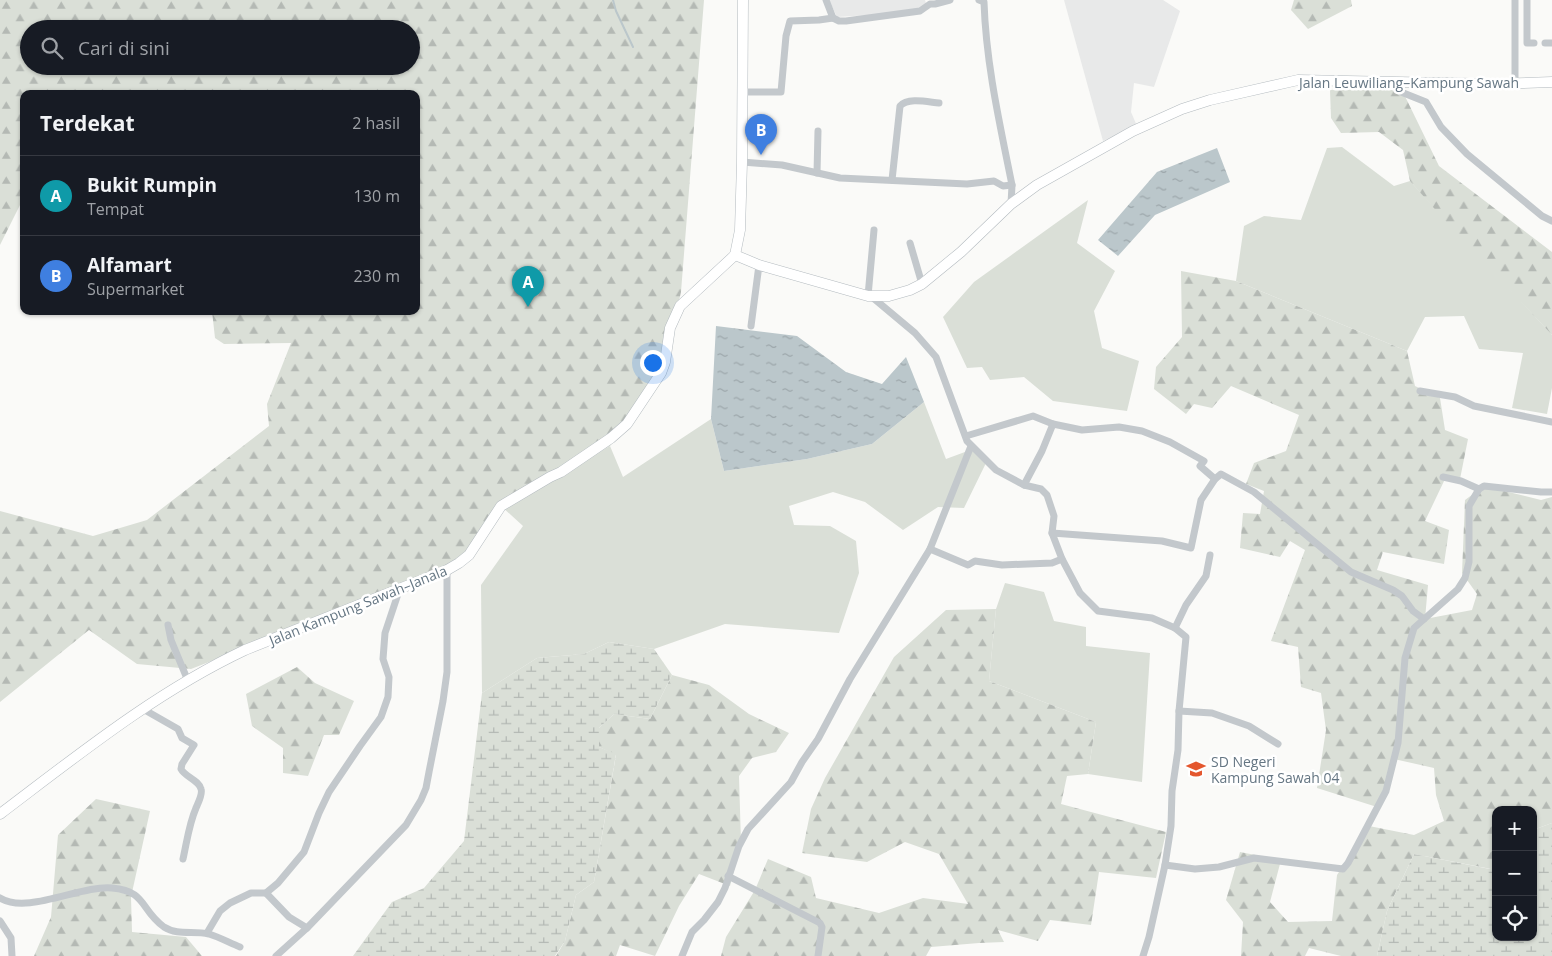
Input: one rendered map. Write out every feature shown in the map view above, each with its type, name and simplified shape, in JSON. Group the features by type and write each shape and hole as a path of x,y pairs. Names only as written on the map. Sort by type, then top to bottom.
{"main road":[{"path":"734,255 740,230 743,0"},
{"name":"Jalan Leuwiliang–Kampung Sawah","path":"734,255 759,265 870,296 888,296 910,290 922,284 961,252 1011,204 1037,184 1133,132 1182,109 1210,100 1298,80 1495,84 1552,82"},
{"name":"Jalan Kampung Sawah–Janala","path":"0,814 143,709 215,664 245,650 447,570 459,563 469,555 501,506 561,472 611,438 627,424 661,373 670,328 680,306 734,255"}],"street":[{"path":"826,0 833,18"},
{"path":"742,92 781,92 786,36 790,21 833,18 846,21 920,11 930,2 935,4 950,0"},
{"path":"980,0 984,2 989,67 1012,185 1011,204"},
{"path":"1515,0 1516,82"},
{"path":"1527,0 1527,43 1534,43"},
{"path":"1394,82 1402,92 1426,102 1441,127 1467,154 1542,216 1552,221"},
{"path":"892,180 900,106 908,101 939,103"},
{"path":"817,172 818,131"},
{"path":"742,162 782,165 840,178 967,184 994,181 1003,186 1012,185"},
{"path":"874,230 870,296 914,333 936,357 967,441 996,470 1024,485 1042,489 1047,495 1054,516 1052,533 1062,560 1080,593 1098,611 1152,618 1175,628 1186,637 1179,711 1178,750 1172,791 1171,826 1165,865 1143,956"},
{"path":"910,243 922,284"},
{"path":"751,326 759,265"},
{"path":"1420,390 1455,397 1474,406 1552,422"},
{"path":"966,436 1033,416 1053,424 1082,430 1120,427 1142,431 1170,442 1204,461 1200,466 1215,479"},
{"path":"1024,485 1042,451 1053,424"},
{"path":"682,956 692,932 718,902 739,846 748,829 791,782 818,739 850,679 930,549 972,446"},
{"path":"1052,533 1162,542 1192,548 1201,500 1215,479 1221,474 1254,492 1350,572 1393,590 1402,596 1413,611 1424,619"},
{"path":"1443,477 1461,481 1479,489"},
{"path":"1165,865 1195,869 1219,867 1254,858 1343,869 1348,863 1386,790 1398,743 1405,658 1414,628 1458,588 1465,578 1469,562 1470,506 1479,489 1484,486 1493,486 1552,492"},
{"path":"930,549 968,565 975,561 1002,565 1052,564 1062,560"},
{"path":"1175,628 1186,605 1206,576 1210,555"},
{"path":"276,956 307,928 406,824 421,800 426,788 447,672 447,570"},
{"path":"208,933 220,911 230,903 251,893 266,893 304,852 329,792 381,717 388,697 389,677 383,659 385,633 400,588"},
{"path":"168,624 171,640 188,681"},
{"path":"143,709 178,729 182,738 194,745 182,764 181,770 198,784 201,788 201,794 190,822 184,859"},
{"path":"1179,711 1212,714 1249,726 1278,744"},
{"path":"728,876 820,923 822,927 818,956"},
{"path":"0,898 13,903 30,902 109,887 122,889 133,892 141,899 153,917 166,928 180,933 208,933 240,947"},
{"path":"266,893 289,917 307,928"},
{"path":"0,922 10,938 12,956"}],"shaded area":[{"path":"829,0 925,0 927,7 887,14 837,17"},
{"path":"1064,0 1163,0 1180,11 1154,87 1134,83 1131,112 1137,126 1103,141"}],"green space":[{"path":"0,0 704,0 681,292 667,353 649,399 610,446 501,506 476,543 453,567 191,669 137,664 89,630 0,702 0,511 93,536 147,520 269,426 267,404 291,343 224,344 215,338 212,315 420,315 420,90 20,90 20,205 0,245"},
{"path":"1294,0 1351,0 1352,6 1308,29 1291,10"},
{"path":"1400,86 1439,166 1552,252 1552,335 1410,181 1403,150 1379,132 1341,133 1331,118 1330,90"},
{"path":"1342,147 1394,186 1410,181 1552,335 1552,388 1547,414 1512,408 1523,353 1479,349 1464,316 1425,317 1407,351 1236,281 1244,226 1264,216 1301,220 1327,148"},
{"path":"1088,200 1077,243 1115,271 1094,311 1102,348 1139,361 1127,411 1053,401 1024,377 990,380 982,367 967,368 943,317 974,282"},
{"path":"1181,271 1236,281 1407,351 1415,386 1440,398 1445,430 1468,439 1460,479 1445,479 1425,521 1449,530 1444,564 1383,552 1377,570 1428,585 1425,619 1472,610 1477,594 1462,573 1465,500 1484,486 1541,500 1552,497 1552,823 1537,829 1537,806 1492,806 1491,869 1414,854 1387,911 1377,956 1341,956 1309,948 1305,956 1241,956 1243,922 1226,900 1240,852 1281,860 1270,902 1288,922 1332,921 1337,875 1369,826 1414,835 1444,821 1436,795 1434,768 1394,759 1377,807 1317,788 1326,730 1321,693 1301,687 1298,647 1271,641 1305,550 1290,541 1280,557 1240,548 1243,513 1260,514 1264,491 1246,484 1254,463 1286,451 1299,415 1231,386 1212,408 1194,404 1186,414 1154,389 1156,367 1182,337"},
{"path":"924,402 946,459 973,449 986,463 964,508 938,507 903,530 865,502 833,492 789,506 794,525 830,526 856,541 859,573 839,633 725,624 654,649 609,642 584,654 537,658 482,693 481,585 523,526 501,506 610,446 623,477 711,419 724,471 807,459 872,444"},
{"path":"1005,583 1044,592 1054,621 1086,627 1086,646 1150,653 1142,782 1088,774 1096,722 989,681 996,609"},
{"path":"996,609 989,681 1096,722 1088,774 1067,776 1061,804 1166,832 1156,878 1099,872 1091,925 1050,920 1038,941 998,930 1004,942 931,947 926,956 721,956 726,937 755,890 768,859 811,877 816,898 879,913 923,898 968,904 939,854 905,842 867,862 802,853 811,809 825,778 894,657 946,610"},
{"path":"609,642 654,649 672,675 650,719 614,714 599,728 599,747 616,754 594,882 576,895 565,941 555,956 353,956 392,902 424,888 464,841 482,693 537,658 584,654"},
{"path":"297,667 315,683 354,701 339,735 324,735 308,776 283,773 283,748 252,726 246,694"},
{"path":"672,675 709,685 749,714 789,733 776,752 752,758 739,776 741,843 730,886 699,874 679,906 655,956 620,945 616,956 556,956 565,941 576,895 594,882 616,755 599,747 599,728 614,714 650,719"},
{"path":"96,799 150,811 131,897 132,932 186,937 202,956 34,956 51,917 58,835"},
{"path":"1552,823 1552,956 1377,956 1387,911 1414,854 1490,869 1492,867 1492,941 1537,941 1537,829"}],"water":[{"path":"1217,148 1230,182 1155,215 1118,256 1098,240 1157,172"},
{"path":"716,326 797,336 846,372 882,384 906,357 924,402 872,444 807,459 724,471 711,419"}],"waterway":[{"path":"613,0 616,11 633,47"}],"place":[{"name":"Alfamart","path":"761,155"},
{"name":"Bukit Rumpin","path":"528,307"},
{"name":"SD Negeri Kampung Sawah 04","path":"1196,769"}]}
